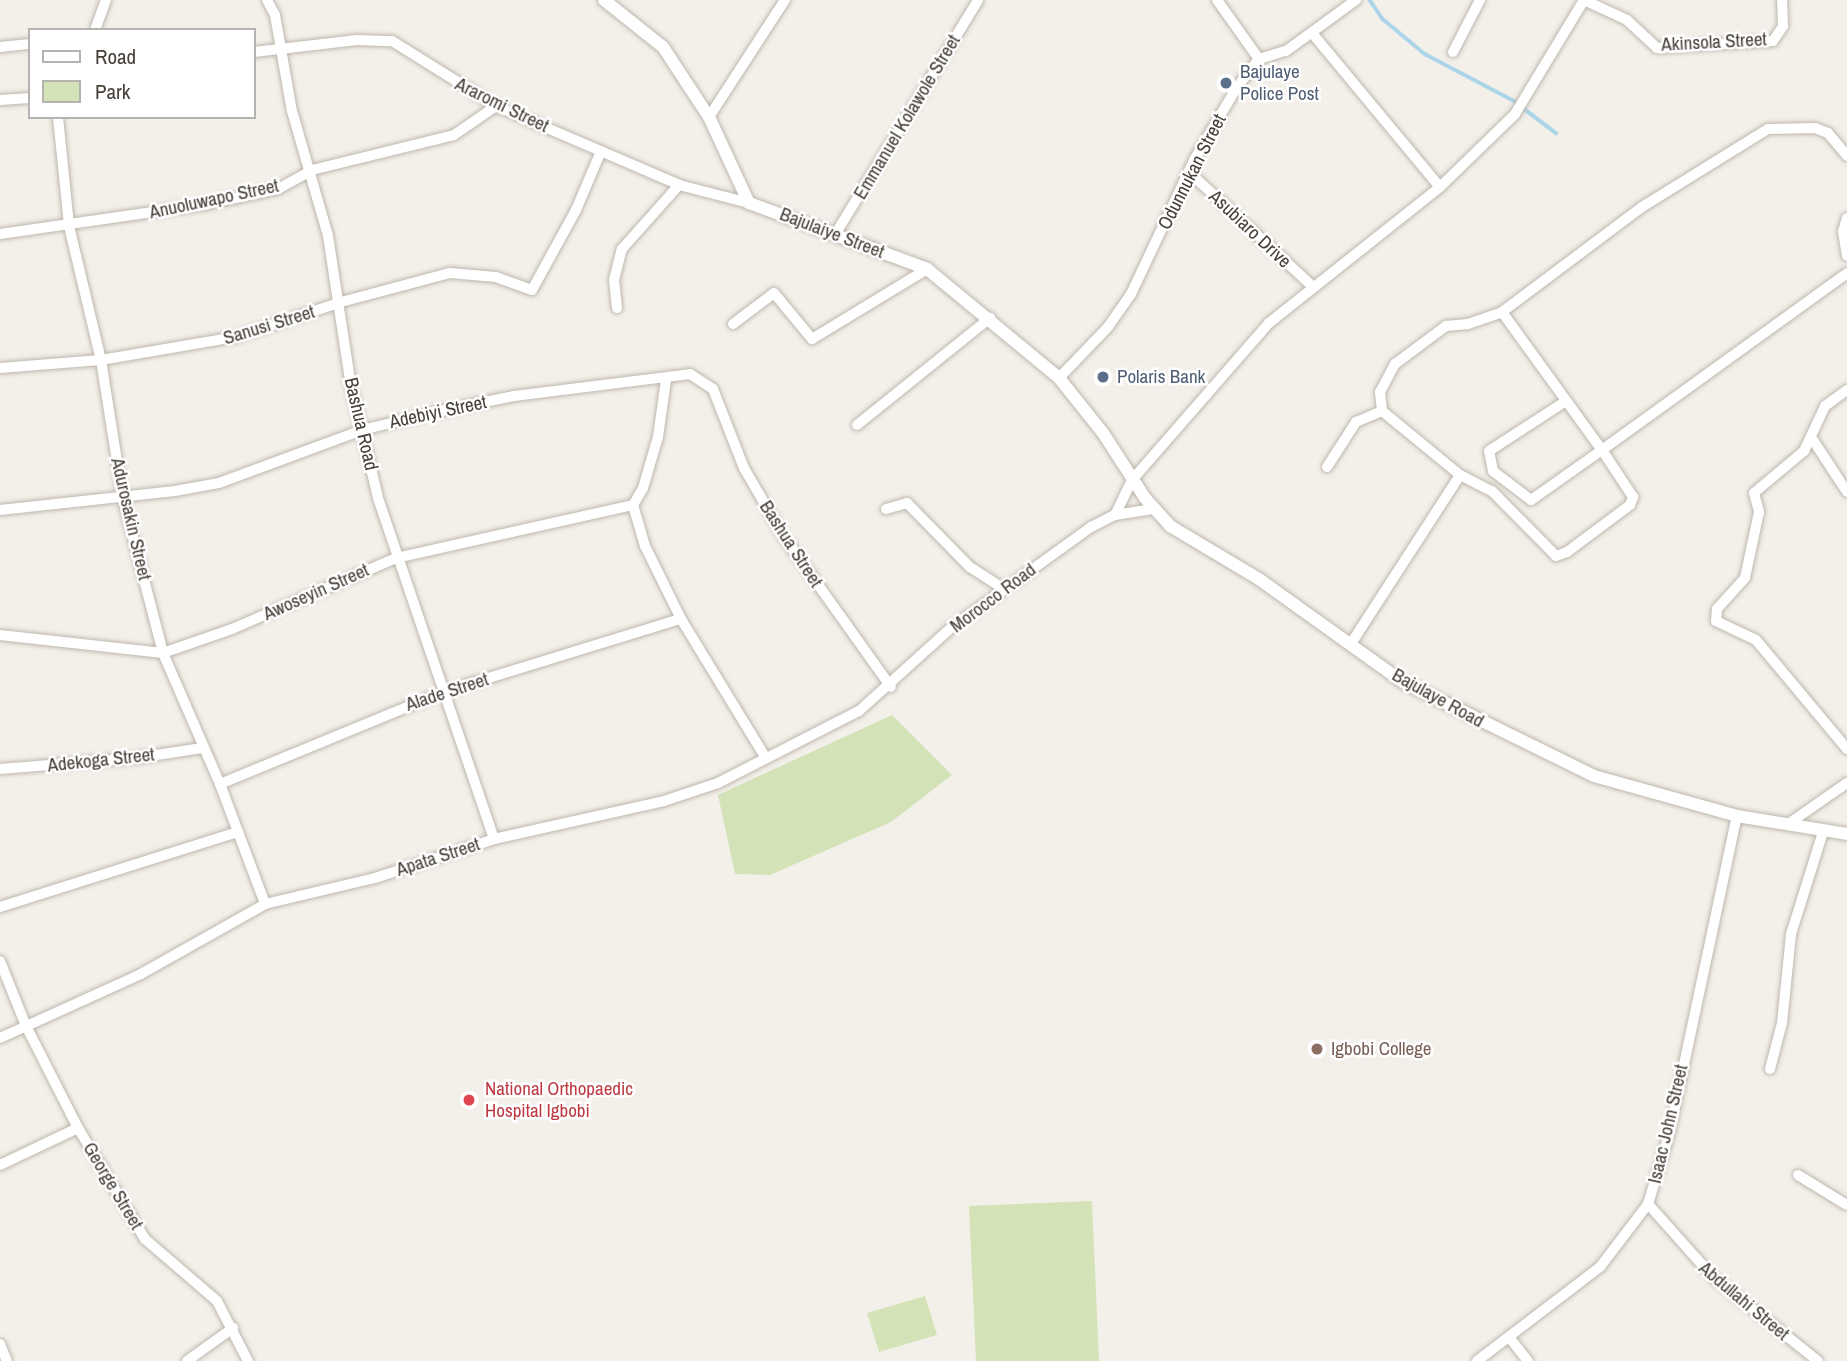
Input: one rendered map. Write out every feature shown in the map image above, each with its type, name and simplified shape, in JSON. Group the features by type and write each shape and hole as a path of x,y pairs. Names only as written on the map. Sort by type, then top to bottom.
{"street":[{"path":"96,28 106,0"},
{"name":"Bashua Road","path":"267,0 275,15 292,111 312,170 341,302 362,430 396,558 494,839"},
{"path":"604,0 663,47 709,117 749,203"},
{"path":"709,117 785,0"},
{"name":"Emmanuel Kolawole Street","path":"836,233 978,0"},
{"path":"1217,0 1259,59 1286,51 1356,0"},
{"path":"1453,52 1480,0"},
{"path":"1115,515 1132,480 1233,360 1312,286 1440,187 1516,114 1584,0"},
{"name":"Akinsola Street","path":"1584,0 1627,20 1657,48 1773,41 1783,26 1782,0"},
{"path":"1312,33 1440,187"},
{"name":"Araromi Street","path":"256,52 357,40 392,41 496,106 679,185 749,203"},
{"path":"0,47 28,44"},
{"name":"Odunnukan Street","path":"1059,378 1108,327 1131,294 1189,172 1237,87 1259,59"},
{"path":"0,100 28,98"},
{"name":"Anuoluwapo Street","path":"0,234 69,226 278,189 312,170 434,142 473,124 496,106"},
{"name":"Adurosakin Street","path":"58,119 69,226 101,360 123,499 163,653 202,748 220,784 264,904"},
{"path":"1502,312 1629,489 1630,505 1556,555 1492,491 1460,475 1382,411 1380,392 1395,364 1446,326 1502,312 1642,208 1768,129 1815,128 1828,133 1847,156"},
{"name":"Sanusi Street","path":"0,368 101,360 236,337 341,302 467,272 532,290 576,210 601,151"},
{"name":"Asubiaro Drive","path":"1189,172 1312,286"},
{"path":"617,308 615,270 622,249 679,185"},
{"name":"Bajulaiye Street","path":"749,203 928,269 1059,378 1102,433"},
{"path":"1847,218 1847,256"},
{"path":"733,324 774,293 812,339 928,269"},
{"path":"1566,401 1489,451 1493,471 1531,500 1847,273"},
{"path":"857,425 990,318"},
{"name":"Adebiyi Street","path":"0,510 123,499 219,483 362,430 514,396 666,380 690,374 713,389"},
{"path":"666,380 658,437 643,488 633,505 646,546 681,619 766,758"},
{"name":"Bashua Street","path":"713,389 744,468 784,537 891,687"},
{"path":"1847,390 1825,406 1813,440 1754,493 1759,512 1745,578 1717,610 1716,621 1756,640 1847,749"},
{"path":"1327,467 1356,422 1382,411"},
{"name":"Bajulaye Road","path":"1102,433 1153,509 1170,526 1352,642 1403,682 1594,776 1737,816 1847,835"},
{"path":"1813,440 1847,492"},
{"path":"1352,642 1460,475"},
{"path":"886,509 907,503 970,568 1004,589"},
{"name":"Awoseyin Street","path":"0,635 163,653 232,629 396,558 633,505"},
{"name":"Morocco Road","path":"882,694 951,628 1004,589 1115,515 1153,509"},
{"name":"Alade Street","path":"220,784 443,692 681,619"},
{"name":"Apata Street","path":"0,1038 141,974 264,904 375,878 494,839 664,801 718,783 859,711 882,694"},
{"name":"Adekoga Street","path":"0,769 137,758 202,748"},
{"path":"1788,824 1847,783"},
{"name":"Isaac John Street","path":"1477,1361 1600,1267 1648,1203 1669,1135 1737,816"},
{"path":"0,907 238,832"},
{"path":"1770,1069 1782,1023 1791,934 1823,832"},
{"name":"George Street","path":"0,961 26,1026 78,1128 145,1239 217,1301 248,1361"},
{"path":"0,1165 78,1128"},
{"path":"1798,1175 1847,1205"},
{"name":"Abdullahi Street","path":"1648,1203 1714,1278 1818,1361"},
{"path":"187,1361 233,1328"},
{"path":"1509,1337 1528,1361"},
{"path":"0,1344 7,1361"}],"green space":[{"path":"892,715 952,775 891,822 770,875 735,874 718,795"},
{"path":"1092,1201 1099,1361 976,1361 969,1206"},
{"path":"925,1296 937,1335 879,1352 867,1313"}],"waterway":[{"path":"1370,0 1383,19 1425,54 1514,101 1556,133"}],"place":[{"name":"Bajulaye Police Post","path":"1226,83"},
{"name":"Polaris Bank","path":"1103,377"},
{"name":"Igbobi College","path":"1317,1049"},
{"name":"National Orthopaedic Hospital Igbobi","path":"469,1100"}]}
